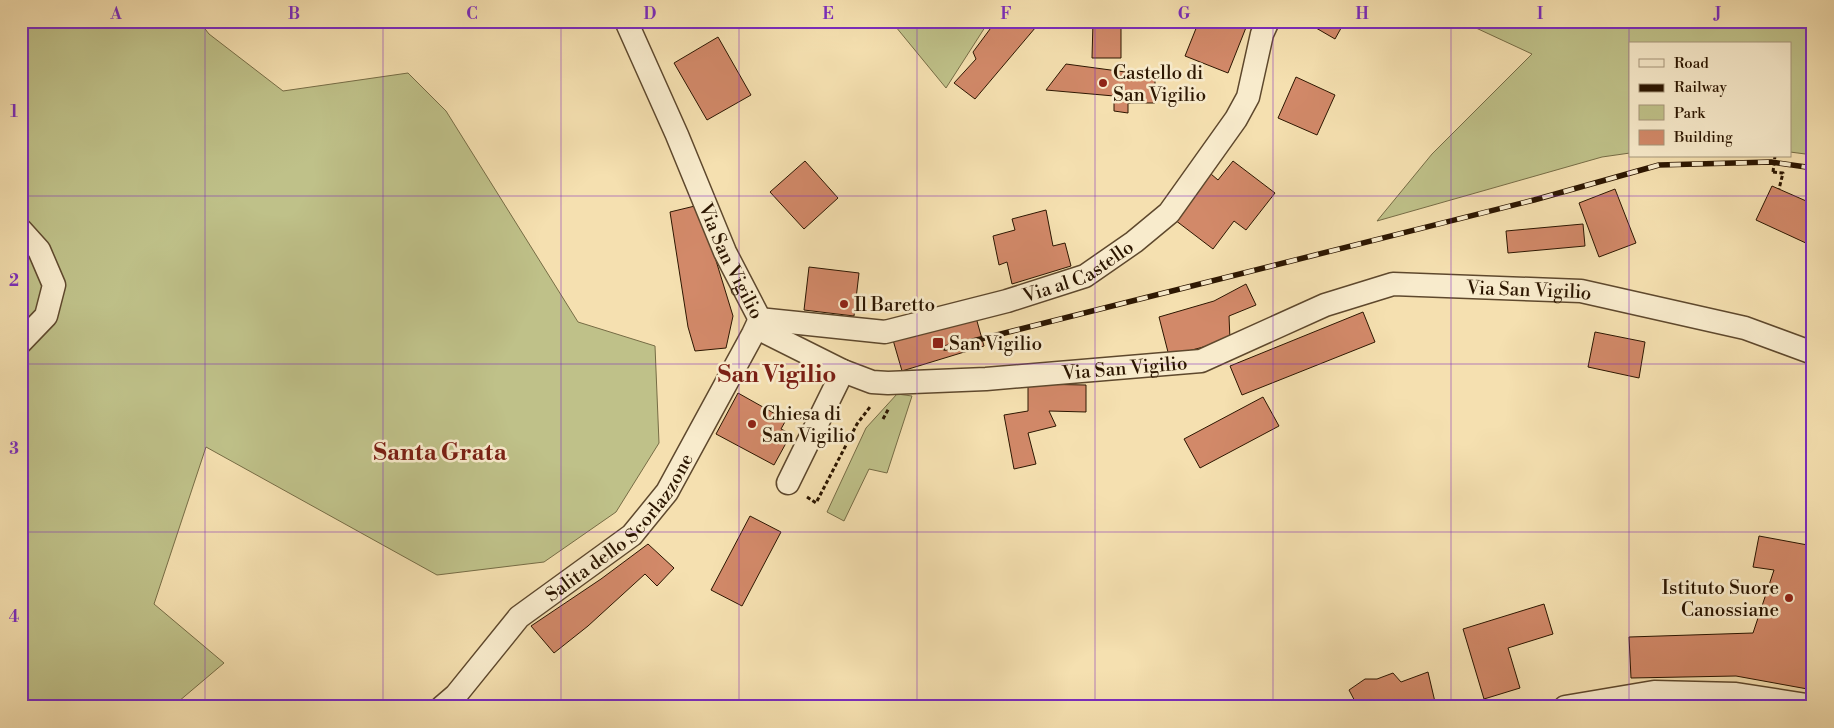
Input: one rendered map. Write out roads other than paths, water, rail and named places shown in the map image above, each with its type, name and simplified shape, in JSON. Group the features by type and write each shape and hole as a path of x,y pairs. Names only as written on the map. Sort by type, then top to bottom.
{"street":[{"name":"Via San Vigilio","path":"626,21 677,135 725,252 767,333 842,371 872,382 986,379 1201,361 1325,305 1393,284 1581,291 1745,328 1813,353"},
{"name":"Via al Castello","path":"760,318 886,332 1007,301 1085,276 1134,242 1169,213 1236,119 1248,97 1262,34 1268,21"},
{"path":"21,230 38,250 54,285 46,316 21,342"},
{"name":"Salita dello Scorlazzone","path":"442,707 456,695 519,617 632,535 667,492 760,318"},
{"path":"788,483 842,371"},
{"path":"1565,707 1654,692 1736,694 1813,706"}],"railway":[{"path":"945,348 1534,200 1659,165 1771,162 1813,168"}],"place":[{"name":"Castello di San Vigilio","path":"1103,83"},
{"name":"Il Baretto","path":"844,304"},
{"name":"San Vigilio","path":"938,343"},
{"name":"Chiesa di San Vigilio","path":"752,424"},
{"name":"Istituto Suore Canossiane","path":"1789,598"}],"district":[{"name":"San Vigilio","path":"777,374"},
{"name":"Santa Grata","path":"440,452"}]}
